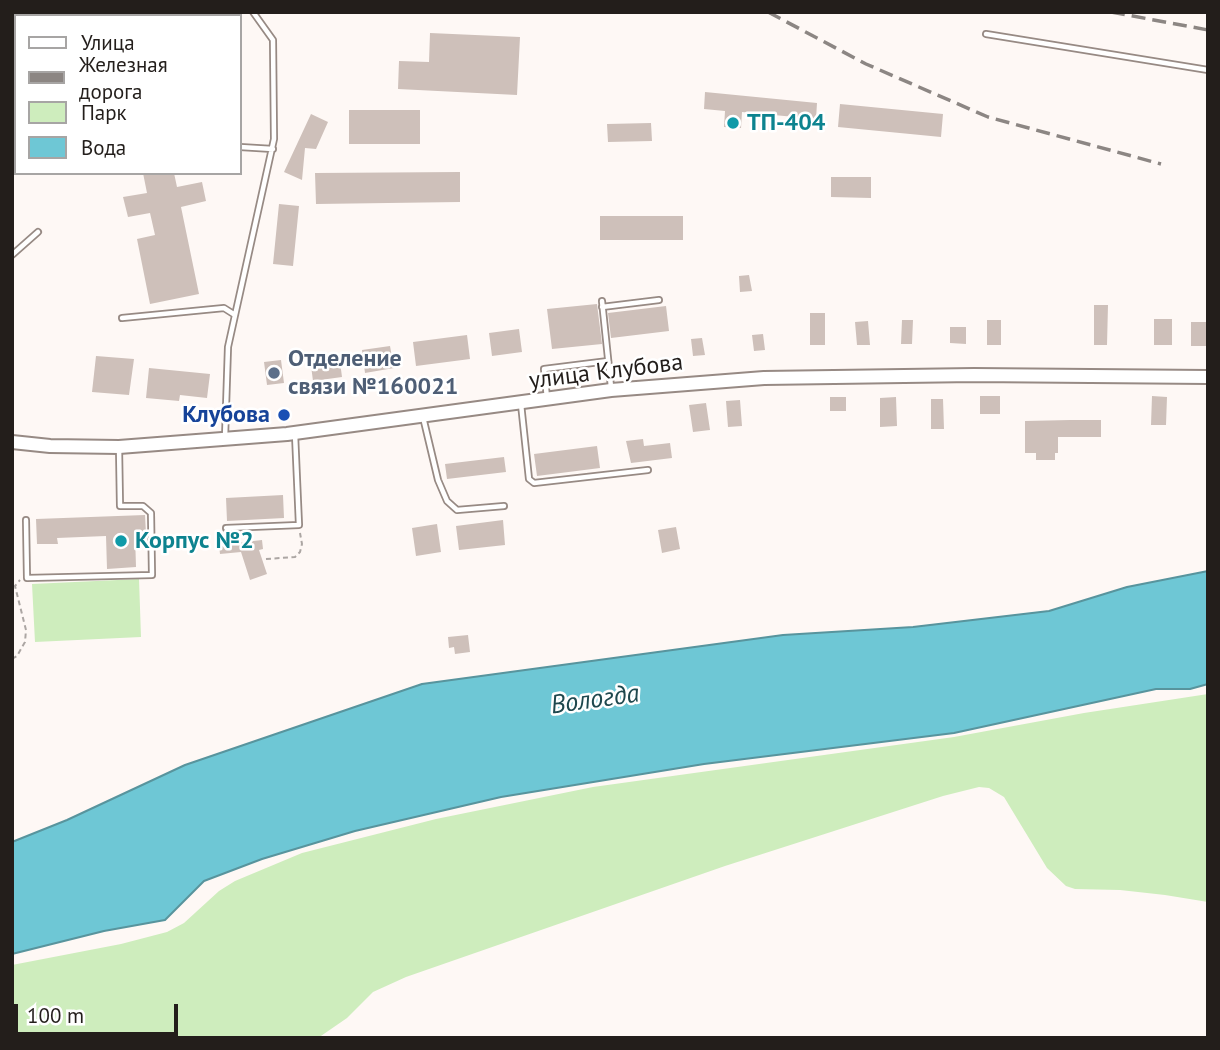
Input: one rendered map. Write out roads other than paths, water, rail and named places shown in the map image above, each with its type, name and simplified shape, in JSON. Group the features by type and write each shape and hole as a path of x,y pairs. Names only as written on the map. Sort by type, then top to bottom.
{"main road":[{"name":"улица Клубова","path":"12,442 50,446 119,446 295,433 678,383 827,376 1208,377"}],"lane":[{"path":"225,438 228,347 272,149 273,40 253,12"},
{"path":"986,34 1208,70"},
{"path":"242,147 272,149"},
{"path":"12,255 38,232"},
{"path":"611,390 602,304 659,300"},
{"path":"122,318 224,308 235,315"},
{"path":"547,399 544,369 608,361"},
{"path":"521,403 529,479 534,483 649,470"},
{"path":"423,416 438,480 447,501 457,510 503,506"},
{"path":"226,528 299,525 295,433"},
{"path":"26,520 27,578 152,575 151,513 143,506 120,506 119,446"}],"water":[{"name":"Вологда","path":"1208,571 1208,684 1190,689 1156,689 954,733 704,764 501,797 355,831 262,859 204,881 165,920 104,931 12,954 12,842 67,820 185,765 422,684 783,635 913,627 1049,611 1127,587"}],"railway":[{"path":"768,12 866,64 988,117 1161,164"},
{"path":"1111,12 1208,30"}],"place":[{"name":"ТП-404","path":"733,123"},
{"name":"Отделение связи №160021","path":"274,373"},
{"name":"Клубова","path":"284,415"},
{"name":"Корпус №2","path":"121,541"}]}
